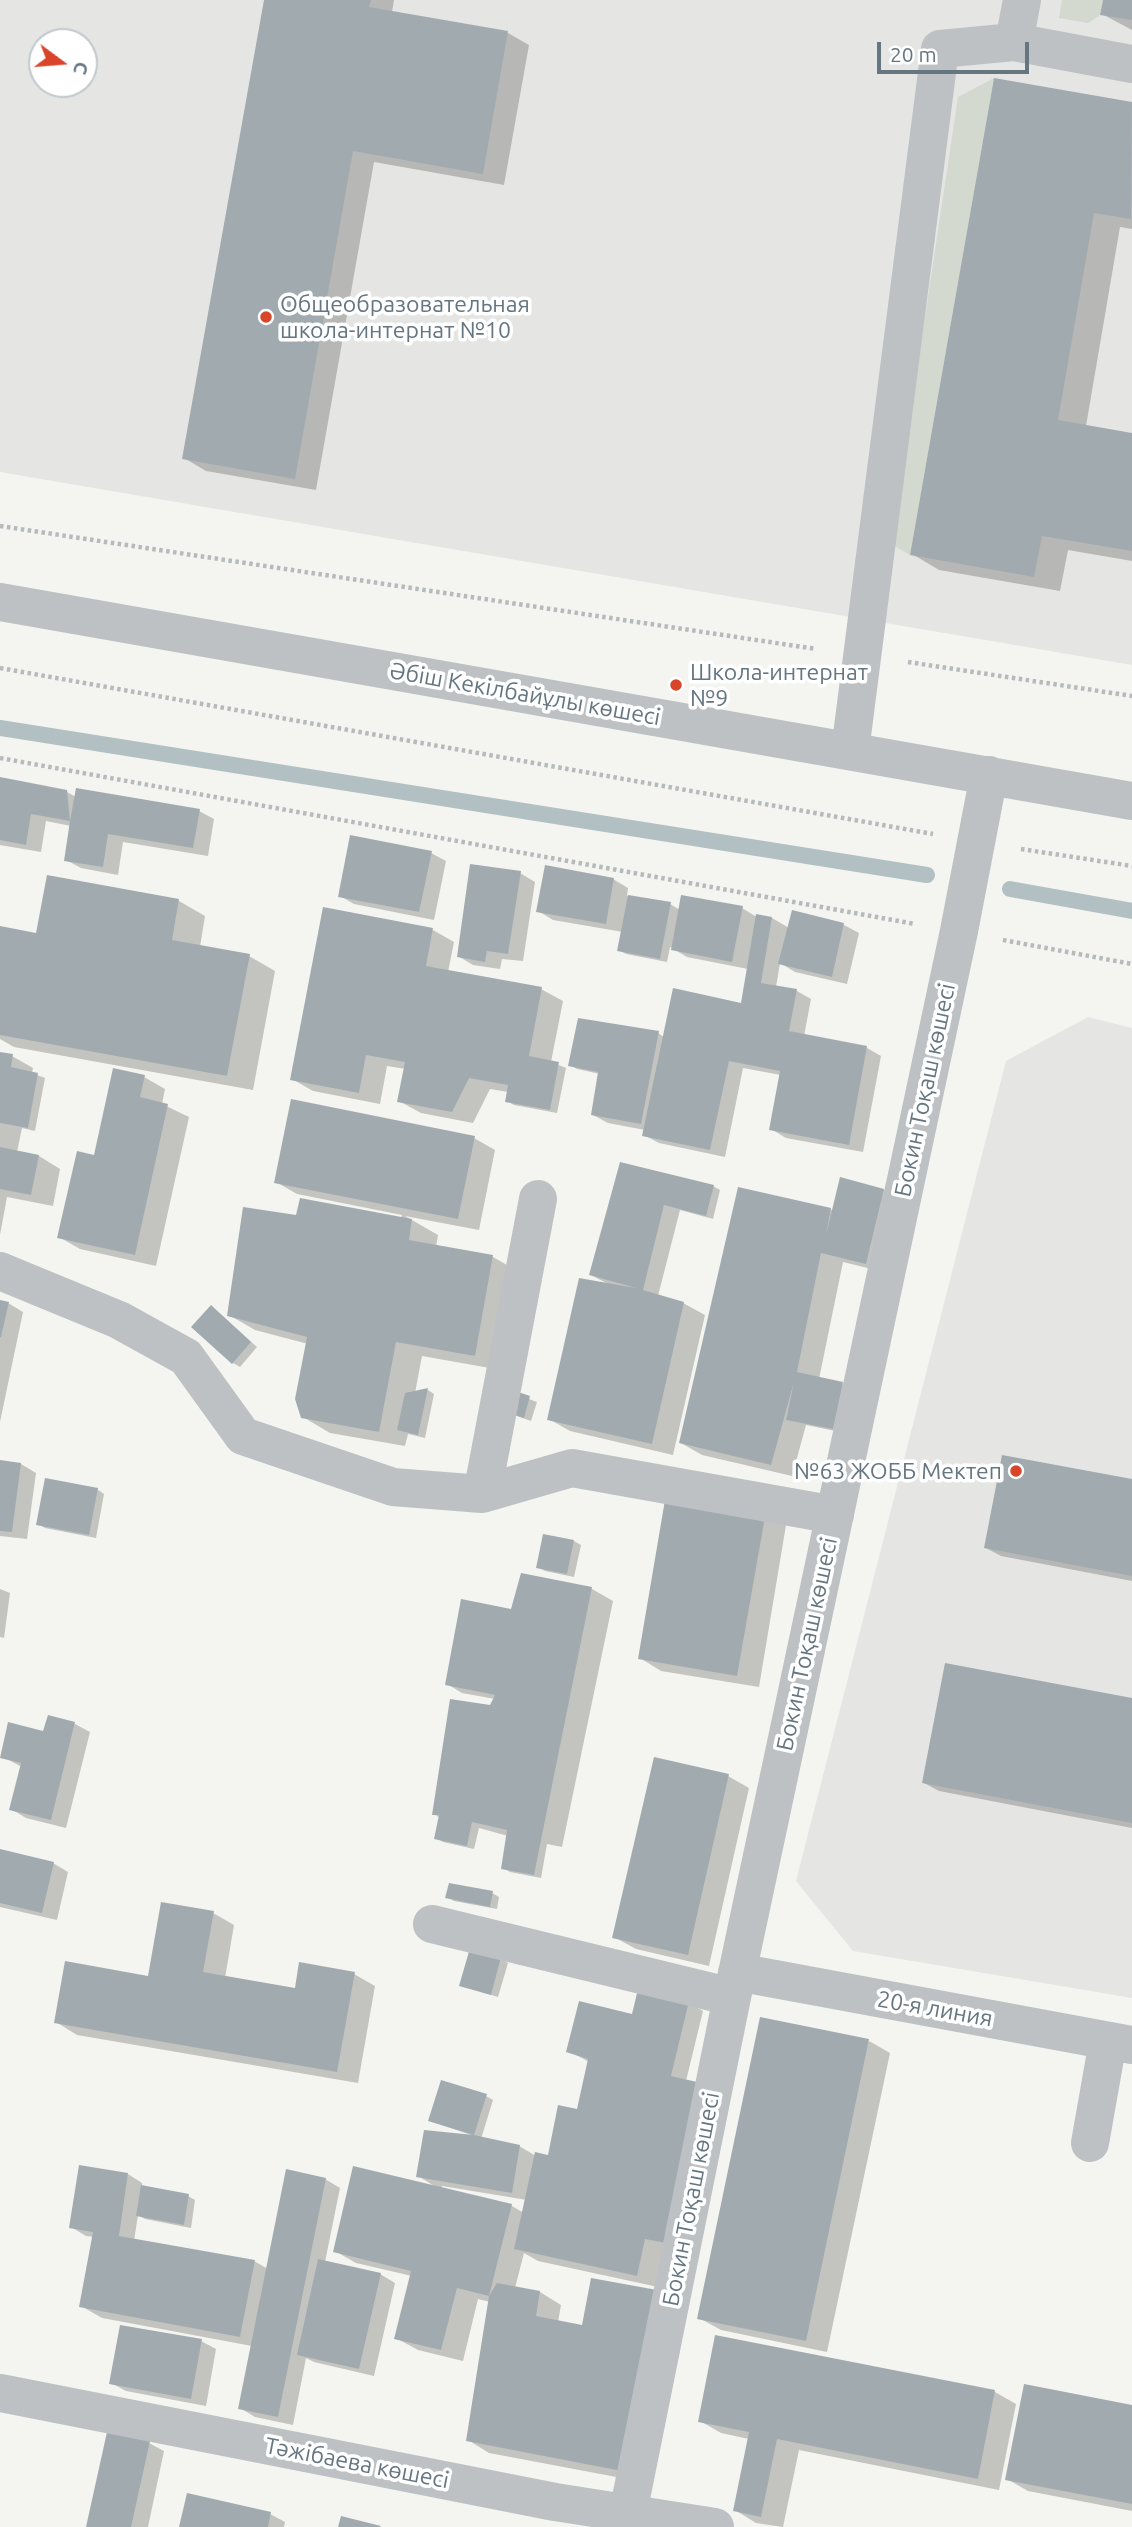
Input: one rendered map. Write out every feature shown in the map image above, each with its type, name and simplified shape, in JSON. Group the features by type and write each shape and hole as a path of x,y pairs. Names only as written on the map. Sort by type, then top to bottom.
{"street":[{"path":"1014,42 1022,0"},
{"path":"850,751 940,49 1014,42 1132,64"},
{"name":"Әбіш Кекілбайұлы көшесі","path":"0,602 1132,801"},
{"name":"Бокин Тоқаш көшесі","path":"628,2514 734,1985 959,932 989,775"},
{"path":"482,1494 538,1199"},
{"path":"0,1271 119,1320 186,1357 243,1436 393,1487 482,1494 572,1468 835,1515"},
{"name":"20-я линия","path":"432,1924 734,1985 1120,2043"},
{"path":"1090,2143 1120,2043"},
{"name":"Тәжібаева көшесі","path":"0,2393 555,2501 715,2527"}],"path":[{"path":"0,526 828,650"},
{"path":"897,661 1132,696"},
{"path":"0,668 976,842 1132,866"},
{"path":"0,758 1132,964"}],"shaded area":[{"path":"0,0 1132,0 1132,665 0,472"},
{"path":"1062,0 1103,0 1100,15 1088,23 1059,18"},
{"path":"994,78 910,555 891,544 958,97"},
{"name":"№63 ЖОББ Мектеп","path":"1088,1017 1132,1028 1132,1998 853,1951 796,1881 1006,1061"}],"building":[{"name":"Общеобразовательная школа-интернат №10","path":"264,0 371,0 369,7 508,31 483,174 353,151 295,479 182,459"},
{"path":"1103,0 1132,0 1132,20 1100,15"},
{"path":"994,78 1132,102 1131,219 1094,213 1058,420 1132,433 1132,551 1042,536 1034,577 910,555"},
{"path":"0,777 67,790 70,821 31,814 26,845 0,840"},
{"path":"76,788 200,809 193,848 108,834 103,867 64,861"},
{"path":"350,835 432,851 419,912 338,897"},
{"path":"470,864 521,871 508,954 487,951 485,962 457,957"},
{"path":"545,865 614,878 606,924 536,912"},
{"path":"47,875 179,899 172,940 250,954 227,1076 0,1035 0,926 36,933"},
{"path":"628,895 671,902 660,959 617,951"},
{"path":"681,895 743,906 732,962 671,950"},
{"path":"323,907 433,928 426,966 542,987 529,1056 559,1062 550,1110 505,1102 508,1085 469,1078 452,1112 397,1102 405,1062 366,1055 359,1093 290,1080"},
{"path":"792,910 844,923 832,977 778,964"},
{"path":"756,914 772,917 761,983 797,989 789,1031 867,1046 849,1145 769,1130 780,1071 729,1061 710,1150 642,1136 673,988 741,1003"},
{"path":"578,1018 659,1031 641,1124 591,1115 598,1072 568,1066"},
{"path":"0,1052 13,1054 11,1067 38,1073 28,1128 0,1123"},
{"path":"113,1068 145,1075 140,1097 168,1104 135,1255 57,1238 77,1151 94,1155"},
{"path":"291,1099 475,1136 458,1219 274,1183"},
{"path":"0,1147 39,1155 31,1195 0,1189"},
{"path":"620,1162 714,1185 706,1216 664,1205 643,1290 684,1302 652,1444 547,1420 579,1278 636,1288 589,1275"},
{"path":"840,1177 884,1189 866,1264 821,1253 797,1372 843,1382 833,1429 786,1420 794,1382 771,1465 679,1443 738,1187 831,1208 826,1235"},
{"path":"300,1198 412,1219 409,1240 493,1255 475,1356 396,1342 379,1432 301,1418 295,1399 307,1337 227,1316 243,1207 296,1215"},
{"path":"0,1300 9,1302 1,1337 0,1337"},
{"path":"211,1305 251,1342 232,1364 191,1327"},
{"path":"428,1388 418,1435 397,1430 405,1393"},
{"path":"512,1390 530,1396 524,1418 505,1412"},
{"path":"1002,1455 1132,1479 1132,1576 984,1548"},
{"path":"0,1460 21,1463 12,1532 0,1531"},
{"path":"45,1478 98,1488 89,1535 36,1525"},
{"path":"666,1494 766,1511 737,1676 638,1659"},
{"path":"543,1534 574,1540 567,1574 536,1568"},
{"path":"521,1573 592,1587 534,1875 501,1869 507,1830 472,1822 467,1846 434,1839 439,1815 432,1815 450,1699 490,1705 495,1695 445,1685 461,1599 511,1609"},
{"path":"945,1663 1132,1698 1132,1823 922,1783"},
{"path":"48,1715 75,1722 51,1820 9,1810 21,1763 0,1758 8,1722 43,1731"},
{"path":"654,1757 729,1774 688,1955 612,1938"},
{"path":"0,1849 54,1862 42,1913 0,1903"},
{"path":"449,1883 493,1891 490,1907 445,1898"},
{"path":"161,1902 214,1911 203,1972 295,1988 299,1962 355,1972 337,2072 54,2023 65,1961 148,1976"},
{"path":"470,1948 501,1957 491,1995 459,1986"},
{"path":"638,1989 689,2001 671,2076 710,2085 676,2245 645,2239 637,2276 514,2249 535,2152 548,2155 558,2105 577,2109 588,2059 566,2052 579,2001 632,2014"},
{"path":"760,2017 869,2039 806,2341 697,2319"},
{"path":"441,2080 487,2094 474,2135 428,2121"},
{"path":"424,2130 474,2135 520,2145 512,2193 416,2177"},
{"path":"79,2165 128,2173 119,2236 255,2260 240,2337 79,2307 93,2232 69,2228"},
{"path":"353,2166 512,2204 489,2296 457,2288 441,2350 394,2339 411,2271 333,2252"},
{"path":"286,2169 326,2178 278,2417 238,2409"},
{"path":"141,2185 189,2194 184,2225 136,2216"},
{"path":"318,2259 381,2273 359,2369 297,2355"},
{"path":"591,2278 657,2290 622,2471 466,2441 489,2296 497,2283 540,2291 536,2316 582,2325"},
{"path":"120,2325 202,2339 191,2399 109,2384"},
{"path":"715,2335 995,2390 978,2479 777,2439 761,2517 733,2511 749,2432 698,2422"},
{"path":"1024,2384 1132,2405 1132,2504 1005,2480"},
{"path":"107,2432 150,2441 131,2527 86,2527"},
{"path":"187,2493 271,2512 268,2527 179,2527"},
{"path":"341,2516 381,2526 338,2527"}],"waterway":[{"path":"0,728 927,875"},
{"path":"1010,889 1132,911"}],"place":[{"name":"Общеобразовательная школа-интернат №10","path":"266,317"},
{"name":"Школа-интернат №9","path":"676,685"},
{"name":"№63 ЖОББ Мектеп","path":"1016,1471"}]}
